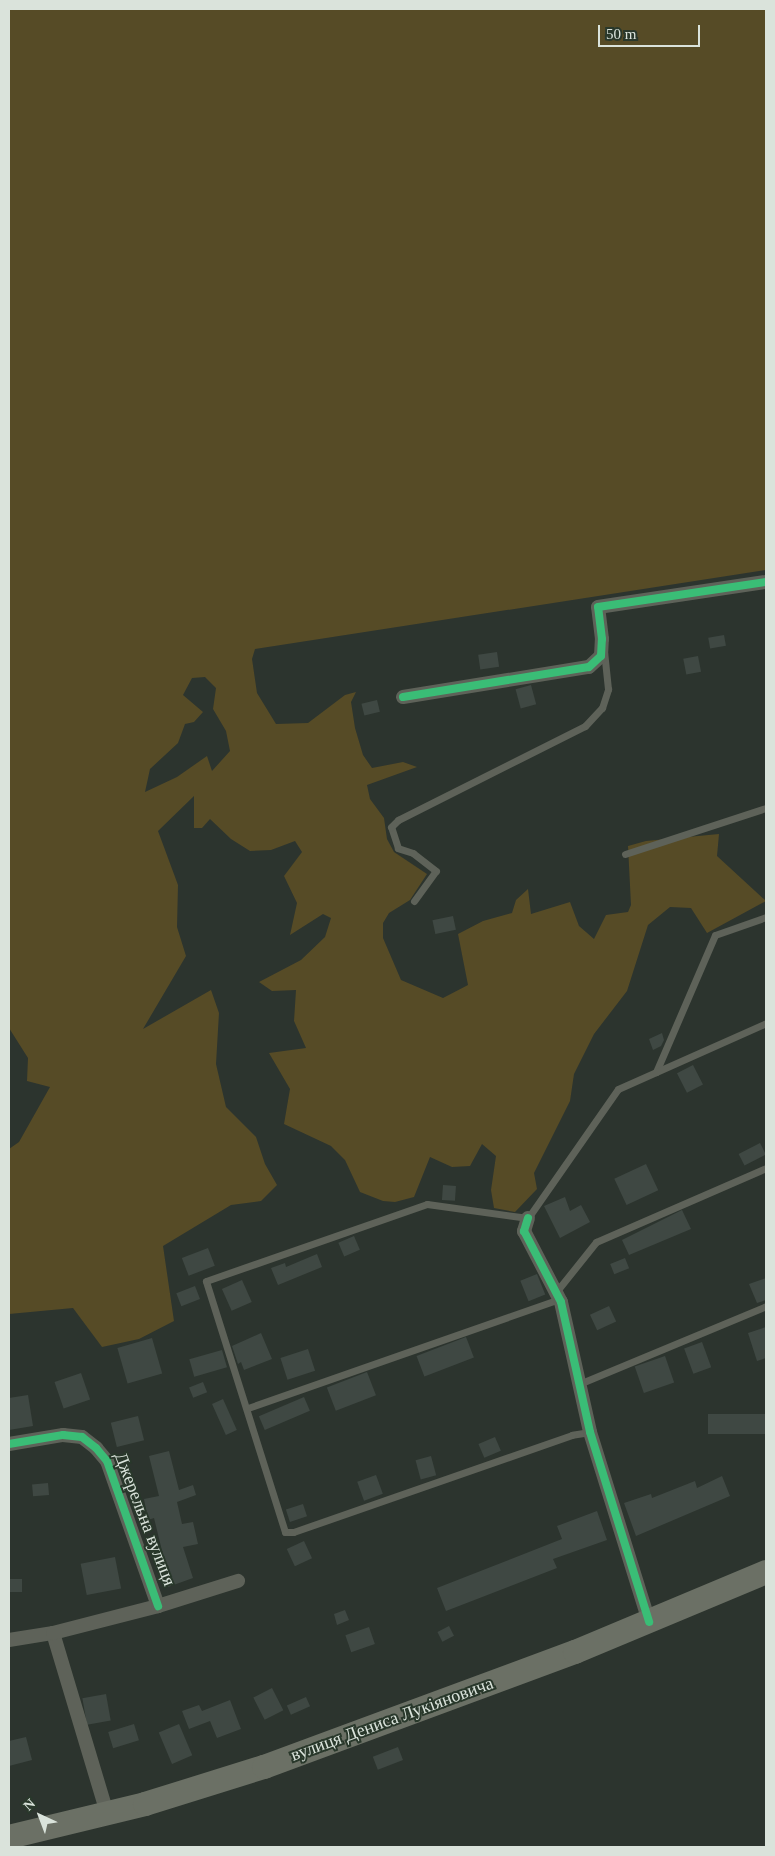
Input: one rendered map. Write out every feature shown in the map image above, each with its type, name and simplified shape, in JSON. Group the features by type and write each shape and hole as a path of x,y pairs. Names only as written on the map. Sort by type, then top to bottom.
{"highway":[{"name":"вулиця Дениса Лукіяновича","path":"9,1838 107,1814 264,1767 649,1622 766,1572"}],"street":[{"path":"403,696 589,667 601,656 602,638 598,607 766,582"},
{"path":"528,1218 524,1231 558,1295 590,1432 649,1622"},
{"name":"Джерельна вулиця","path":"9,1444 63,1435 82,1437 96,1448 113,1478 158,1606"},
{"path":"9,1640 53,1633 158,1606 238,1581"},
{"path":"53,1633 107,1814"}],"lane":[{"path":"414,901 436,871 413,853 398,848 391,827 406,816 585,726 602,708 608,689 602,638"},
{"path":"625,854 766,808"},
{"path":"656,1072 716,935 766,917"},
{"path":"590,1432 572,1435 294,1532 285,1532 248,1408 206,1281 427,1204 528,1218 600,1115 609,1098 618,1089 766,1023"},
{"path":"248,1408 558,1295 596,1242 766,1168"},
{"path":"579,1384 766,1306"}],"shaded area":[{"path":"9,9 766,9 766,570 255,649 252,659 257,693 276,724 308,723 345,695 356,692 351,702 355,728 363,755 372,768 403,762 417,767 367,785 370,799 384,818 387,839 394,852 427,874 410,900 389,913 383,923 383,938 401,980 443,998 468,985 458,934 483,921 512,913 516,900 528,889 531,914 570,902 579,926 594,939 606,915 628,912 631,905 628,846 646,841 719,834 717,856 766,901 707,933 691,908 670,907 648,925 627,991 594,1034 574,1074 570,1101 534,1173 537,1189 515,1212 494,1208 491,1190 496,1156 482,1144 470,1166 452,1167 430,1157 414,1197 395,1202 383,1201 360,1192 345,1160 331,1146 284,1124 290,1089 269,1053 306,1048 294,1021 296,990 272,991 259,982 301,960 325,937 331,918 323,914 290,935 297,903 284,876 302,852 295,841 271,850 250,851 231,839 210,819 202,828 194,828 194,796 158,831 178,885 177,927 186,956 143,1029 211,990 219,1013 216,1064 226,1107 256,1137 265,1164 277,1185 261,1201 231,1205 163,1246 174,1321 139,1339 102,1347 73,1308 9,1314 9,1149 19,1142 50,1087 27,1081 28,1058 9,1028","holes":["205,677 216,688 213,709 226,731 230,751 212,771 207,756 177,777 145,792 150,769 178,743 185,724 194,722 203,712 183,695 192,678"]}],"building":[{"path":"724,635 726,646 710,649 708,638"},
{"path":"497,652 499,667 480,669 478,655"},
{"path":"698,656 701,672 686,675 683,659"},
{"path":"531,685 536,704 521,708 516,689"},
{"path":"377,700 380,712 364,716 361,704"},
{"path":"453,916 456,930 435,934 432,920"},
{"path":"662,1033 664,1040 661,1046 653,1050 649,1039"},
{"path":"693,1065 703,1085 687,1093 677,1073"},
{"path":"760,1143 766,1155 745,1165 739,1154"},
{"path":"646,1164 658,1190 627,1205 614,1179"},
{"path":"443,1185 456,1186 455,1201 442,1200"},
{"path":"565,1197 570,1211 581,1205 590,1222 560,1238 544,1206"},
{"path":"682,1210 691,1229 629,1255 622,1240"},
{"path":"354,1236 360,1250 344,1256 338,1243"},
{"path":"208,1248 215,1266 189,1276 182,1258"},
{"path":"317,1254 322,1267 278,1285 271,1268 285,1263 286,1267"},
{"path":"625,1258 629,1268 614,1274 610,1264"},
{"path":"537,1274 545,1294 529,1301 520,1281"},
{"path":"766,1278 766,1300 757,1303 749,1284"},
{"path":"242,1280 252,1302 232,1311 222,1289"},
{"path":"195,1286 200,1299 181,1306 176,1293"},
{"path":"609,1306 616,1321 597,1330 590,1315"},
{"path":"766,1327 766,1358 757,1361 748,1333"},
{"path":"261,1333 272,1359 244,1370 241,1362 238,1364 232,1346"},
{"path":"466,1337 474,1358 424,1377 417,1356"},
{"path":"152,1338 162,1374 128,1383 117,1348"},
{"path":"702,1342 711,1367 693,1374 684,1348"},
{"path":"308,1349 315,1371 288,1380 280,1358"},
{"path":"222,1350 227,1367 194,1377 189,1359"},
{"path":"665,1356 674,1382 644,1393 635,1366"},
{"path":"367,1372 376,1395 336,1411 327,1387"},
{"path":"81,1373 90,1399 64,1409 55,1382"},
{"path":"203,1382 207,1392 193,1398 189,1388"},
{"path":"28,1395 33,1426 9,1430 9,1398"},
{"path":"304,1397 310,1411 265,1430 259,1416"},
{"path":"223,1399 237,1430 226,1435 212,1404"},
{"path":"708,1414 766,1414 766,1434 708,1434"},
{"path":"138,1416 144,1440 117,1447 111,1423"},
{"path":"495,1437 501,1451 484,1458 478,1444"},
{"path":"169,1451 179,1490 193,1485 196,1495 177,1502 182,1524 193,1522 198,1544 183,1547 193,1578 168,1587 160,1564 165,1563 154,1518 148,1520 144,1499 159,1496 149,1456"},
{"path":"431,1456 436,1475 421,1479 416,1460"},
{"path":"376,1475 383,1494 364,1501 357,1482"},
{"path":"722,1476 730,1496 636,1536 624,1503 651,1494 652,1498 695,1481 697,1488"},
{"path":"48,1483 49,1495 33,1496 32,1484"},
{"path":"303,1504 307,1516 290,1522 286,1510"},
{"path":"597,1511 607,1540 553,1559 557,1568 446,1611 437,1588 562,1539 557,1526"},
{"path":"304,1541 312,1558 295,1566 287,1549"},
{"path":"115,1557 121,1588 87,1595 81,1564"},
{"path":"9,1579 22,1579 22,1592 9,1592"},
{"path":"345,1610 349,1620 337,1625 334,1614"},
{"path":"449,1626 454,1636 442,1642 437,1632"},
{"path":"369,1627 375,1644 351,1652 345,1635"},
{"path":"272,1688 283,1710 265,1720 253,1698"},
{"path":"106,1694 111,1721 87,1725 82,1698"},
{"path":"306,1697 310,1706 291,1715 287,1706"},
{"path":"230,1700 241,1729 217,1738 210,1721 189,1729 182,1711 199,1705 202,1711"},
{"path":"134,1724 139,1740 113,1748 108,1732"},
{"path":"179,1724 192,1755 172,1764 159,1733"},
{"path":"26,1737 32,1760 9,1766 9,1741"},
{"path":"398,1747 403,1760 378,1770 373,1757"}],"cycle path":[{"path":"403,697 589,667 601,656 602,639 598,607 766,582"},
{"path":"528,1218 524,1231 561,1302 590,1432 649,1622"},
{"path":"9,1444 63,1435 82,1437 96,1448 107,1461 158,1606"}]}
